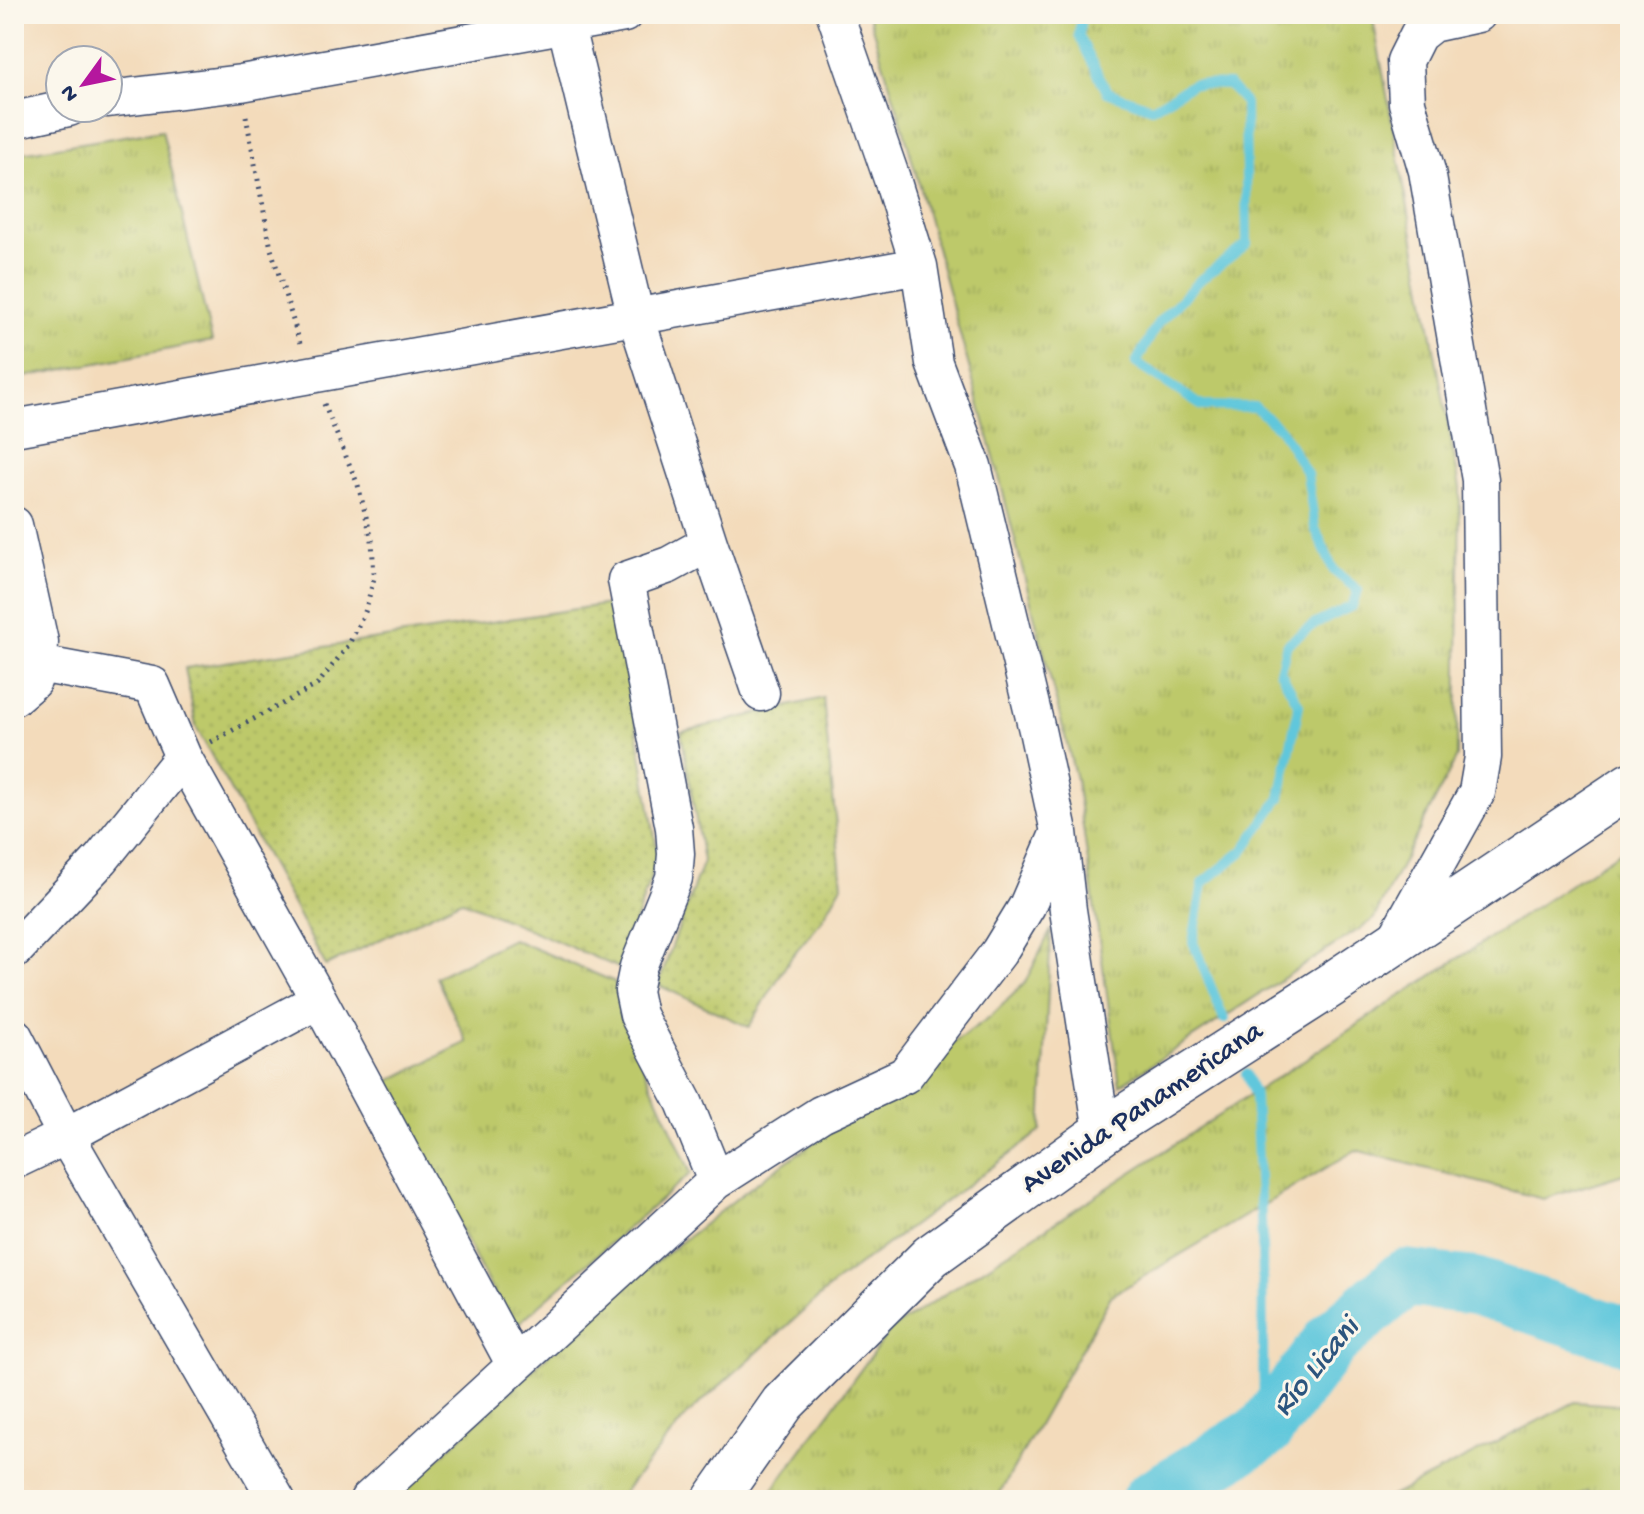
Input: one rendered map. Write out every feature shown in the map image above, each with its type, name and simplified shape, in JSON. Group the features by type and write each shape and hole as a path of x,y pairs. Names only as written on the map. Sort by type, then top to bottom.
{"main road":[{"name":"Avenida Panamericana","path":"715,1500 783,1403 931,1256 1102,1132 1331,985 1630,785"}],"street":[{"path":"124,97 241,83 564,20 624,14"},
{"path":"835,14 919,266 934,363 973,466 1037,730 1059,832 1102,1132"},
{"path":"1393,943 1477,792 1483,757 1480,480 1427,171 1407,103 1405,61 1418,35 1432,24 1478,14"},
{"path":"564,20 636,317 761,693"},
{"path":"14,120 44,113"},
{"path":"14,428 919,266"},
{"path":"14,525 40,642 39,664 33,681 14,697"},
{"path":"709,543 669,565 626,580 671,812 676,854 674,878 638,967 633,991 638,1015 684,1102 716,1181"},
{"path":"39,664 152,685 183,757 319,1000 515,1365"},
{"path":"14,951 101,859 183,757"},
{"path":"368,1500 716,1181 821,1114 905,1075 999,952 1027,906 1059,832"},
{"path":"14,1161 319,1000"},
{"path":"14,1036 66,1136 277,1500"}],"path":[{"path":"183,757 317,685 348,646 365,612 374,578 372,540 358,485 310,375 271,249 241,83"}],"green space":[{"path":"868,14 1372,14 1460,488 1457,757 1373,920 1120,1085 1076,779 996,465 903,127"},
{"path":"162,130 212,341 14,379 14,154"},
{"path":"616,603 658,856 619,968 461,900 326,966 196,727 185,668"},
{"path":"823,698 842,885 822,920 791,957 749,1027 658,985 703,861 681,732"},
{"path":"1630,845 1630,1172 1543,1199 1356,1150 1111,1296 996,1500 765,1500 890,1330"},
{"path":"1051,930 1041,1131 836,1282 687,1415 617,1500 394,1500 601,1305 755,1184 991,1016 1025,983"},
{"path":"512,939 615,982 620,1015 691,1173 512,1329 385,1083 467,1042 436,977"},
{"path":"1575,1402 1630,1406 1630,1500 1610,1500 1587,1491 1571,1500 1384,1500"}],"waterway":[{"path":"1081,14 1079,36 1107,92 1152,108 1193,84 1229,85 1245,103 1247,244 1201,279 1158,323 1136,363 1202,406 1255,407 1281,430 1307,474 1315,528 1334,571 1358,590 1352,606 1313,625 1287,644 1280,671 1299,705 1280,798 1243,851 1203,883 1193,942 1224,1019"},
{"path":"1246,1074 1255,1097 1262,1240 1264,1431"},
{"name":"Río Licani","path":"1150,1500 1264,1431 1332,1340 1405,1278 1475,1286 1630,1337"}]}
